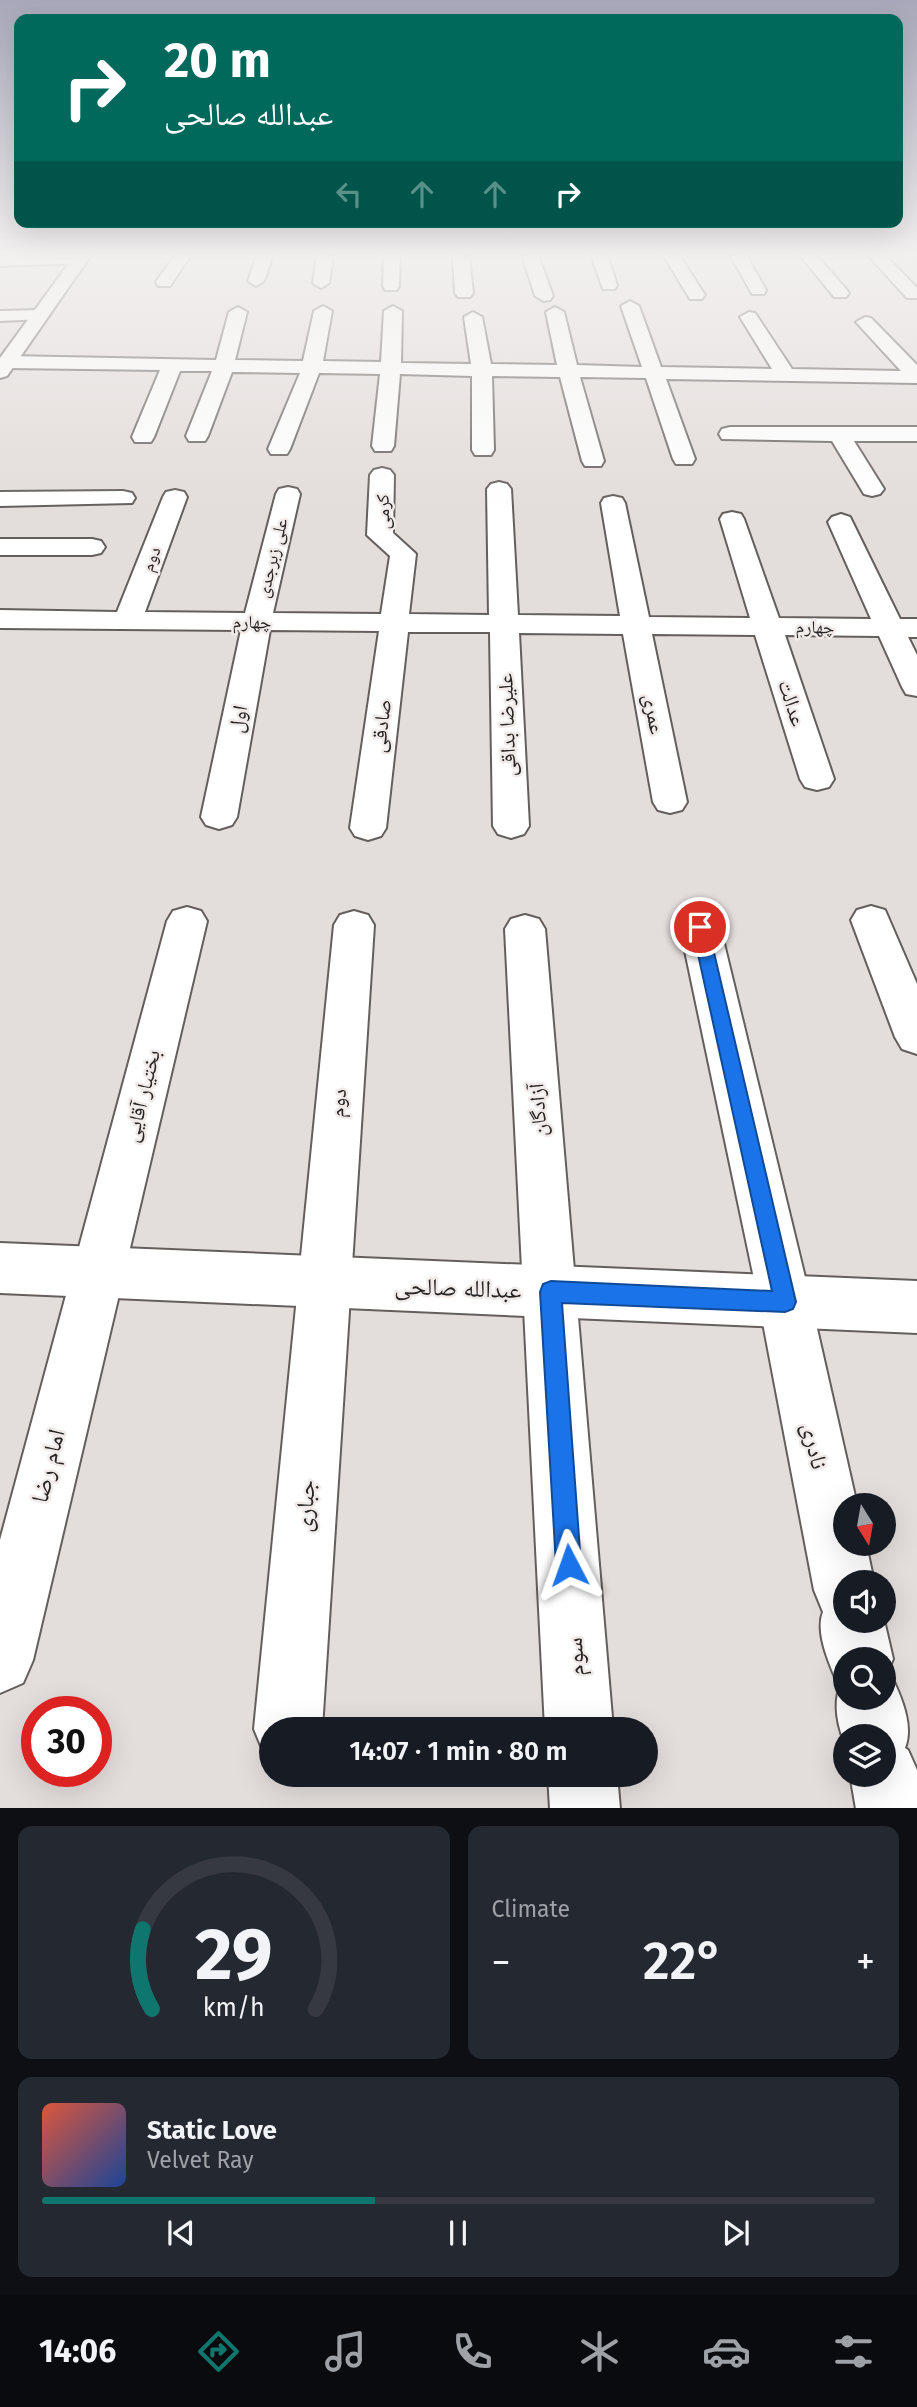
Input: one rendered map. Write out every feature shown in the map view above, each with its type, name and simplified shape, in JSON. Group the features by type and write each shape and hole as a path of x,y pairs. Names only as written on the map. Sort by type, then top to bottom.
{"street":[{"path":"4,367 23,339"},
{"path":"197,436 224,366 231,339"},
{"path":"279,449 312,367 317,339"},
{"path":"383,446 392,339"},
{"path":"477,339 482,370 483,450"},
{"path":"561,339 593,461"},
{"path":"641,339 684,459"},
{"path":"763,339 786,375"},
{"path":"880,339 912,376 917,400"},
{"path":"4,367 172,365 912,376"},
{"path":"143,437 172,365"},
{"path":"762,374 794,433"},
{"path":"730,434 917,434"},
{"path":"839,434 872,489"},
{"name":"کرمی","path":"382,475 380,535 403,554 393,623"},
{"path":"499,489 504,624"},
{"name":"علی زبرجدی","path":"257,622 288,494"},
{"name":"دوم","path":"127,621 175,497"},
{"path":"0,499 123,498"},
{"name":"عمری","path":"613,503 670,802"},
{"name":"عدالت","path":"732,519 817,779"},
{"path":"841,522 902,628 917,687"},
{"path":"0,547 92,547"},
{"name":"چهارم","path":"0,620 902,628"},
{"name":"اول","path":"219,817 257,622"},
{"name":"صادقی","path":"369,828 393,623"},
{"name":"علیرضا بداقی","path":"504,624 511,826"},
{"path":"871,920 917,1037"},
{"name":"بختیار آقایی","path":"97,1272 187,921"},
{"name":"دوم","path":"323,1282 354,925"},
{"name":"نادری","path":"700,927 785,1302 841,1570"},
{"name":"آزادگان","path":"525,929 551,1292"},
{"name":"عبدالله صالحی","path":"0,1268 917,1307"},
{"name":"امام رضا","path":"0,1660 97,1272"},
{"name":"جباری","path":"289,1717 323,1282"},
{"name":"سوم","path":"551,1292 578,1717"},
{"path":"583,1787 584,1808"},
{"path":"887,1787 891,1808"}],"route":[{"path":"569,1565 551,1292 785,1302 700,927"}]}
